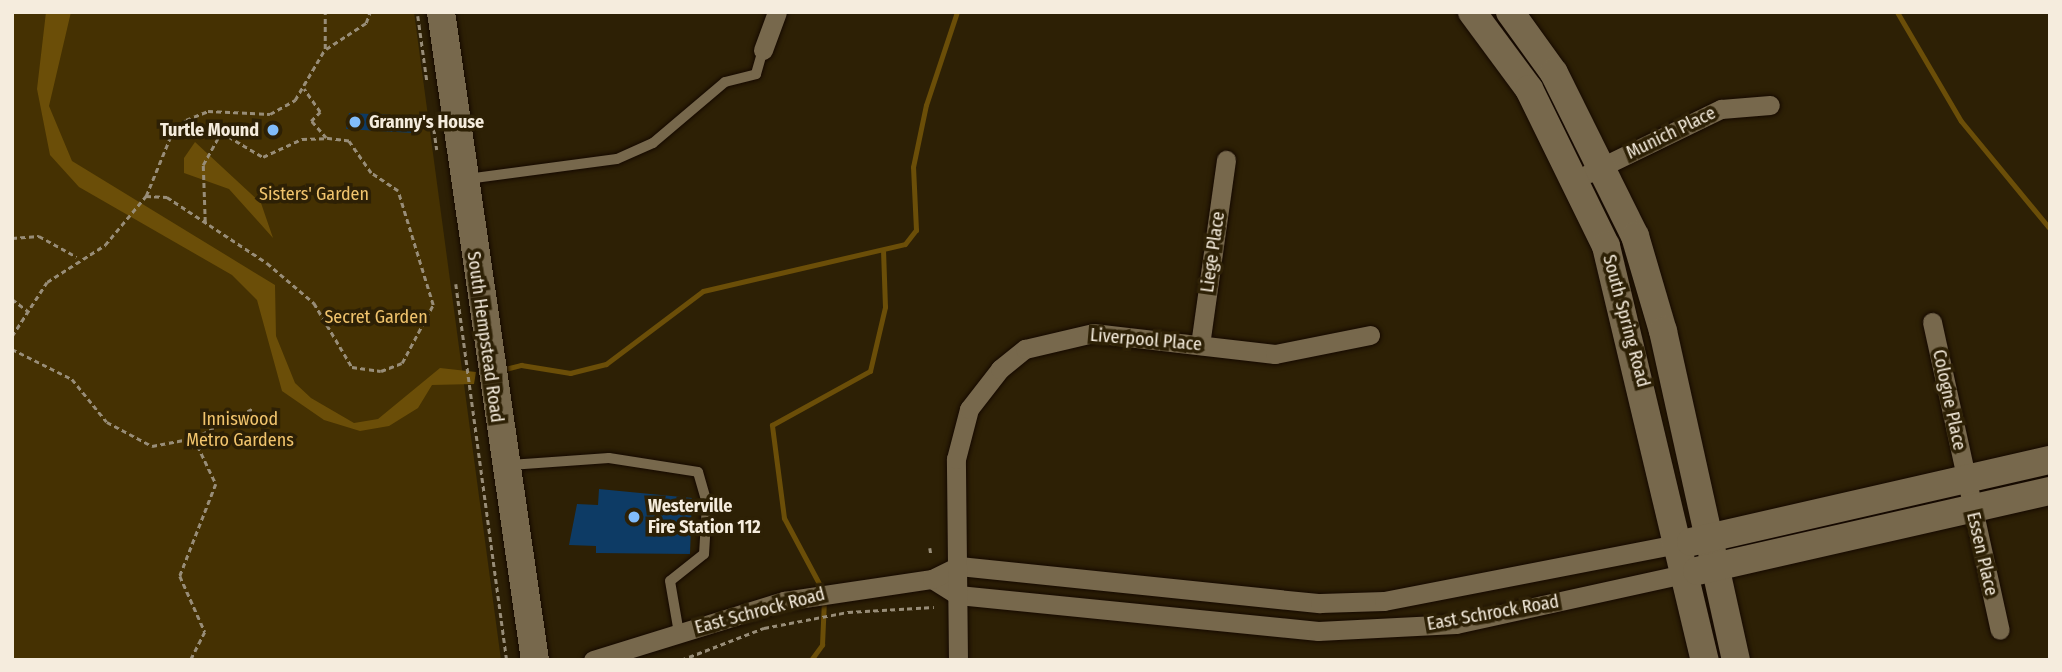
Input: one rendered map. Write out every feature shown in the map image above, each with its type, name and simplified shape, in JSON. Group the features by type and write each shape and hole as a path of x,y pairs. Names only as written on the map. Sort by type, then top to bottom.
{"street":[{"name":"South Hempstead Road","path":"441,12 489,372 535,660"},
{"path":"763,50 777,12"},
{"name":"South Spring Road","path":"1472,12 1529,89 1578,179 1606,246 1633,339 1705,660"},
{"name":"South Spring Road","path":"1510,12 1555,73 1605,165 1635,236 1663,331 1736,660"},
{"name":"Munich Place","path":"1578,179 1721,109 1770,105"},
{"name":"Liege Place","path":"1200,345 1226,160"},
{"name":"Cologne Place","path":"1932,322 1965,479"},
{"name":"Liverpool Place","path":"958,660 960,434 969,409 1000,369 1026,349 1093,333 1275,354 1370,335"},
{"name":"East Schrock Road","path":"593,660 714,621 856,586 932,579 959,566 1320,603 1384,601 1707,538 2050,460"},
{"name":"Essen Place","path":"1965,479 2000,630"},
{"name":"East Schrock Road","path":"932,579 958,595 1318,632 1385,630 1456,624 2050,491"}],"lane":[{"path":"463,180 617,159 653,143 725,82 756,74 763,50"},
{"path":"503,466 609,458 698,472 707,504 704,554 670,581 679,633"}],"path":[{"path":"12,336 47,282 78,257 105,245 135,203 146,196 172,133 186,120 208,111 270,114 304,89 325,49 325,12"},
{"path":"325,49 350,37 370,12"},
{"path":"304,89 320,112 311,121 326,138"},
{"path":"146,196 167,197 314,303 352,367 381,371 402,363 433,304 398,191 371,173 348,141 302,139 263,157 241,150 228,134 212,143 203,165 206,186 205,222"},
{"path":"12,238 39,236 78,257"},
{"path":"12,299 29,312"},
{"path":"462,335 507,660"},
{"path":"12,349 72,379 107,422 152,446 194,438 252,409"},
{"path":"191,660 205,632 180,576 216,484 194,438"},
{"path":"930,548 931,554"},
{"path":"681,660 781,625 848,612 932,609"}],"green space":[{"name":"Inniswood Metro Gardens","path":"12,12 414,12 501,660 12,660"}],"shaded area":[{"path":"46,12 71,12 49,106 72,161 275,285 276,336 295,383 311,398 354,423 378,419 440,368 476,372 474,384 432,385 418,408 389,426 360,431 324,420 282,391 257,300 232,275 79,187 50,155 37,89"},
{"path":"195,142 261,203 273,238 229,189 184,173 184,158"}],"building":[{"path":"349,113 392,115 391,120 414,124 413,133 346,129"},
{"name":"Westerville Fire Station 112","path":"599,489 692,498 690,554 596,553 596,546 569,545 577,504 598,505"}],"waterway":[{"path":"501,370 521,365 570,373 606,364 703,291 905,244 916,230 913,167 926,105 957,12"},
{"path":"1897,12 1961,121 2050,229"},
{"path":"823,591 784,518 772,425 870,371 885,307 883,251"},
{"path":"811,660 822,645 824,600"}],"place":[{"name":"Granny's House","path":"355,122"},
{"name":"Turtle Mound","path":"273,130"},
{"name":"Westerville Fire Station 112","path":"634,517"}],"park label":[{"name":"Sisters' Garden","path":"314,194"},
{"name":"Secret Garden","path":"376,317"}]}
